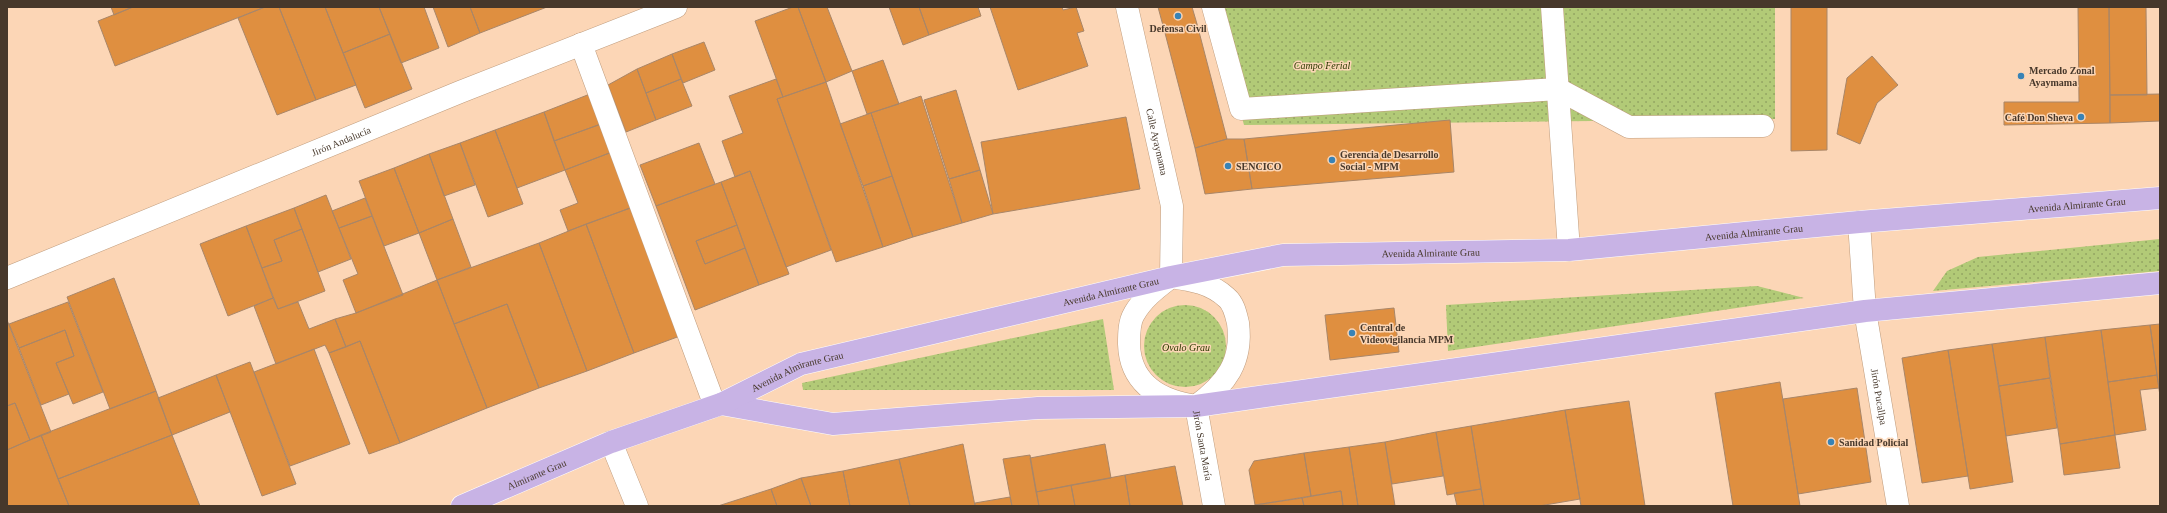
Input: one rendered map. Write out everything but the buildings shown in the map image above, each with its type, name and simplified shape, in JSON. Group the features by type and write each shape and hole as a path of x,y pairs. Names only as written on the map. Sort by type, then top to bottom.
{"main road":[{"name":"Avenida Almirante Grau","path":"611,442 718,405 801,364 1171,277 1283,255 1569,250 1859,222 2160,198"},
{"name":"Avenida Almirante Grau","path":"718,405 833,424 1038,408 1196,406 1865,311 2160,283"},
{"name":"Almirante Grau","path":"462,506 611,442"}],"street":[{"name":"Jirón Andalucía","path":"7,278 581,44 676,7"},
{"name":"Calle Ayaymama","path":"1127,7 1172,206 1171,277"},
{"path":"1213,7 1241,108 1558,89 1629,127 1763,126"},
{"path":"1552,7 1569,250"},
{"path":"581,44 718,405"},
{"name":"Jirón Pucallpa","path":"1859,222 1865,311 1898,506"},
{"path":"1171,277 1151,292 1134,314 1129,336 1131,365 1139,378 1153,390 1166,398 1196,406"},
{"name":"Jirón Santa María","path":"1171,277 1192,280 1210,286 1228,299 1236,313 1240,339 1235,360 1229,375 1214,392 1196,406 1214,506"},
{"path":"611,442 637,506"}],"green space":[{"name":"Campo Ferial","path":"1212,7 1775,7 1775,119 1244,125"},
{"path":"2160,239 2160,271 1933,291 1947,271 1978,257"},
{"path":"1757,286 1804,298 1448,351 1446,305"},
{"name":"Ovalo Grau","path":"1185,305 1201,308 1214,317 1223,330 1226,346 1223,362 1214,375 1201,384 1185,387 1169,384 1156,375 1147,362 1144,346 1147,330 1156,317 1169,308"},
{"path":"1103,319 1114,390 803,390 802,383"}],"place":[{"name":"Defensa Civil","path":"1178,16"},
{"name":"Mercado Zonal Ayaymama","path":"2021,76"},
{"name":"Café Don Sheva","path":"2081,117"},
{"name":"Gerencia de Desarrollo Social - MPM","path":"1332,160"},
{"name":"SENCICO","path":"1228,166"},
{"name":"Central de Videovigilancia MPM","path":"1352,333"},
{"name":"Sanidad Policial","path":"1831,442"}]}
